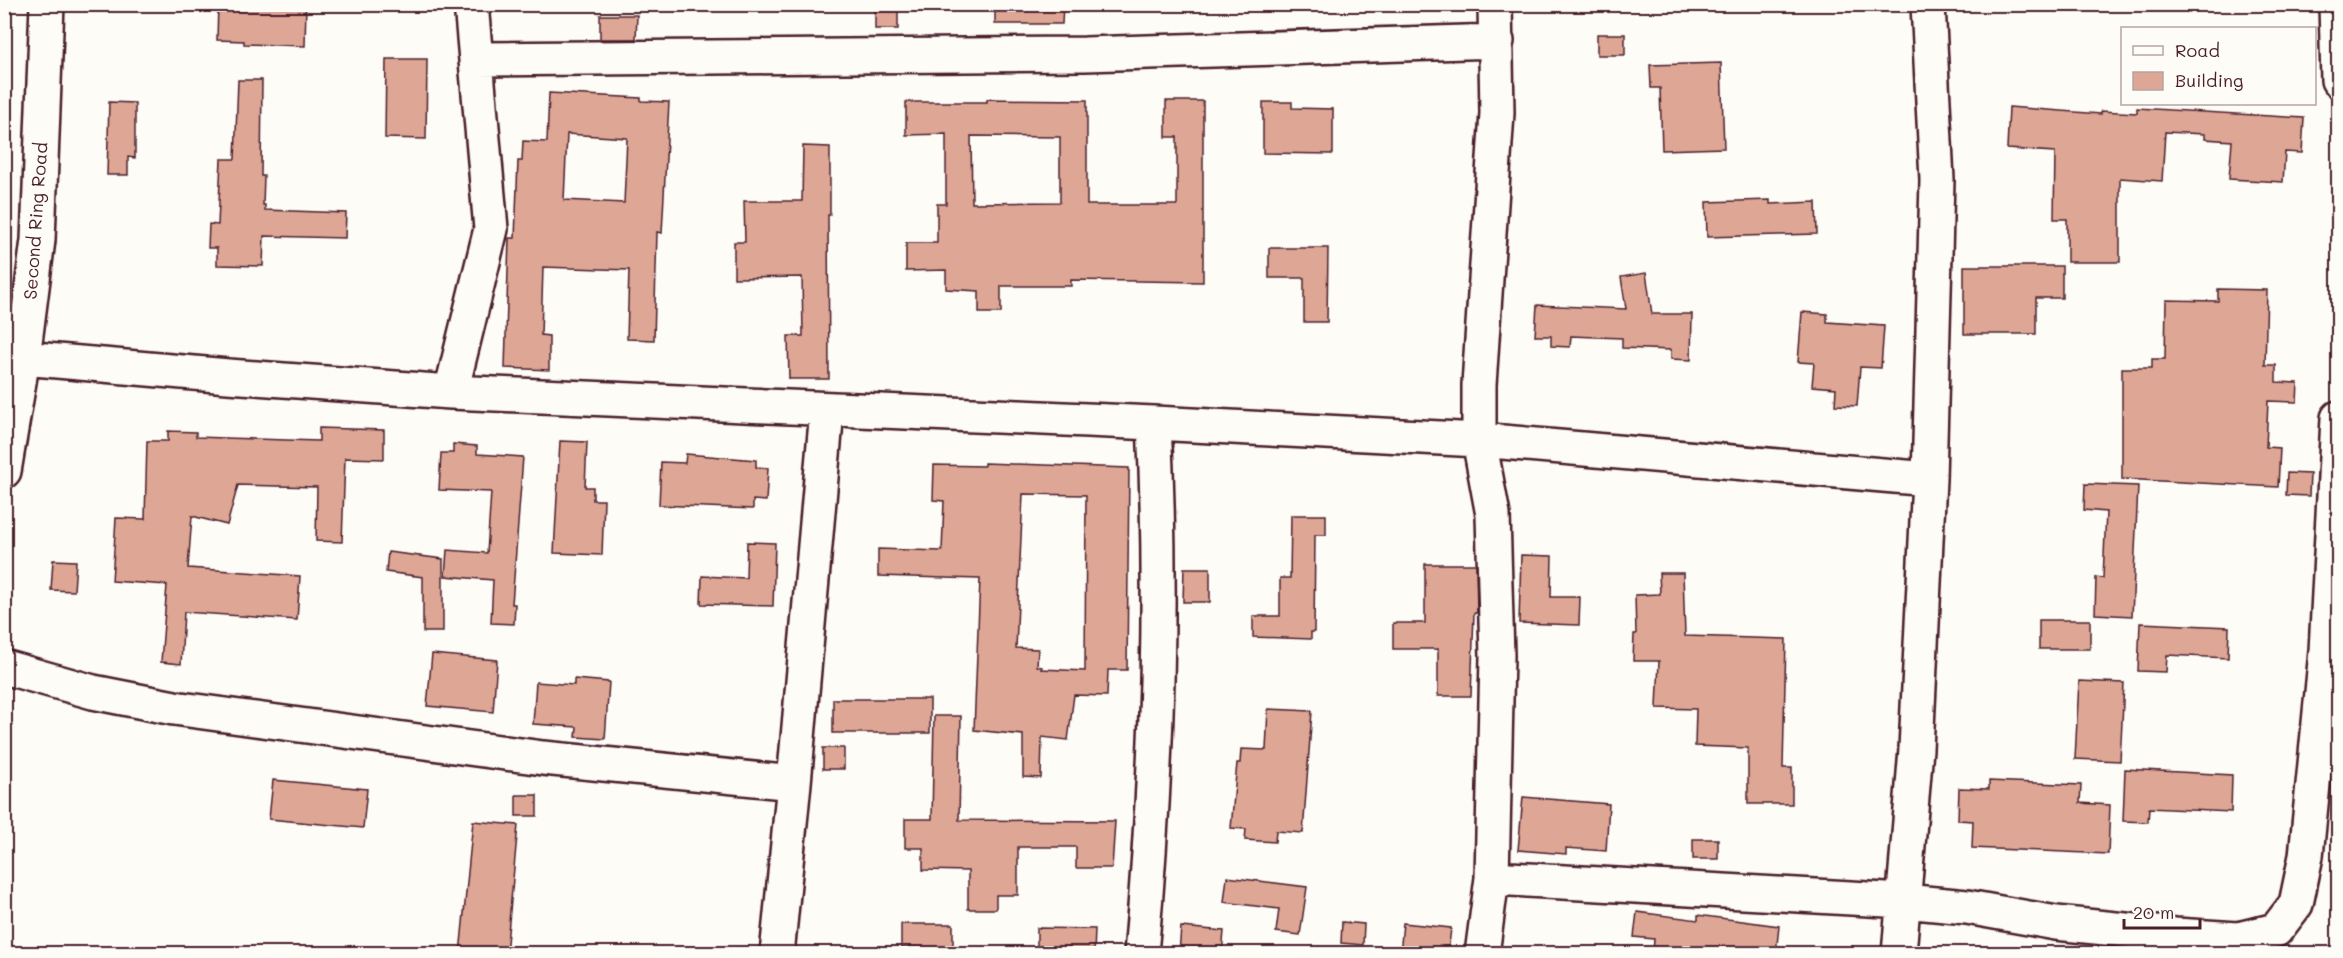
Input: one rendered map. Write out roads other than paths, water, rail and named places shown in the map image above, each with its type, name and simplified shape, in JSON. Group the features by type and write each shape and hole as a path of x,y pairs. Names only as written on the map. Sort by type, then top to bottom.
{"street":[{"name":"Second Ring Road","path":"4,471 23,358 38,240 47,4"},
{"path":"452,392 491,229 471,4"},
{"path":"1482,954 1492,878 1497,656 1493,515 1479,440 1479,385 1495,156 1497,41 1495,4"},
{"path":"1899,954 1916,748 1929,479 1937,180 1928,4"},
{"path":"2336,4 2338,80"},
{"path":"476,59 1085,54 1497,41"},
{"path":"23,358 452,392 1154,423 1479,440 1929,479"},
{"path":"777,954 827,410"},
{"path":"1492,878 1904,900 1967,907 2055,923 2175,935 2238,939 2276,930 2295,904 2306,856 2332,651 2338,418"},
{"path":"1141,954 1151,841 1159,642 1159,510 1154,423"},
{"path":"4,667 93,692 174,708 543,758 794,783"}]}
